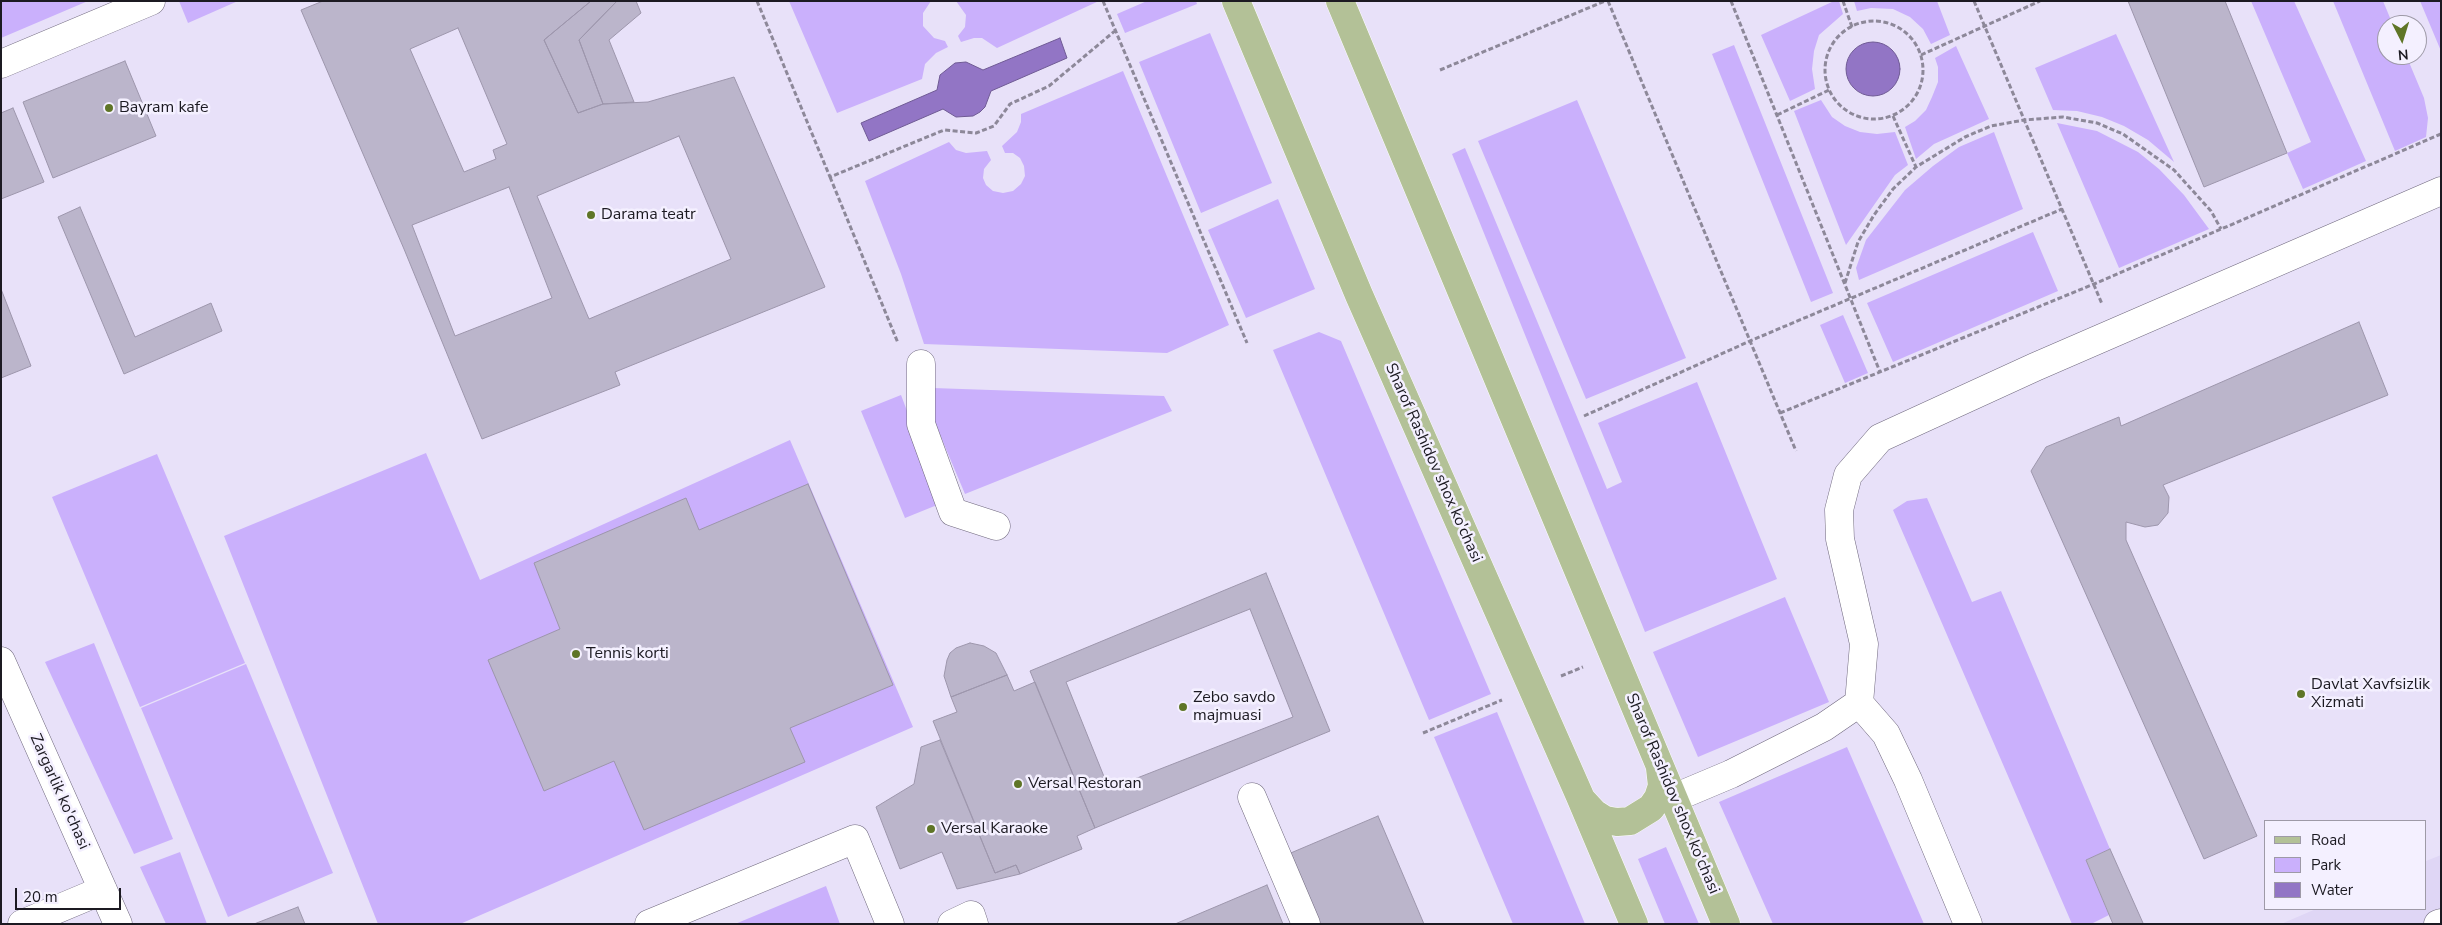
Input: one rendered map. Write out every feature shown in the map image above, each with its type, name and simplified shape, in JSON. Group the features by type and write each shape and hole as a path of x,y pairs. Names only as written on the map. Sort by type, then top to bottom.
{"main road":[{"name":"Sharof Rashidov shox ko'chasi","path":"1236,1 1359,295 1579,794 1634,924"},
{"name":"Sharof Rashidov shox ko'chasi","path":"1340,1 1726,924"},
{"path":"1579,794 1585,805 1605,820 1617,822 1630,821 1651,808 1658,798 1662,786 1658,761"}],"street":[{"path":"1,64 151,1"},
{"path":"1968,924 1908,780 1886,734 1859,703 1864,644 1840,539 1840,510 1848,475 1880,438 2034,367 2441,191"},
{"path":"921,364 921,424 952,512 996,526"},
{"name":"Zargarlik ko'chasi","path":"1,661 118,924"},
{"path":"1674,798 1731,774 1824,727 1859,703"},
{"path":"1252,797 1306,924"},
{"path":"649,924 855,839 890,924"},
{"path":"22,924 103,890"},
{"path":"952,924 971,915 974,924"}],"path":[{"path":"757,1 898,344"},
{"path":"1103,1 1248,343"},
{"path":"1440,70 1607,1 1796,451"},
{"path":"1731,1 1880,372"},
{"path":"1844,1 1852,26"},
{"path":"1974,1 2103,305"},
{"path":"1921,55 2040,1"},
{"path":"1876,21 1892,24 1906,32 1917,46 1921,55 1923,78 1918,93 1908,107 1894,116 1878,120 1862,118 1847,112 1835,101 1829,90 1824,71 1827,55 1834,41 1860,22 1876,21"},
{"path":"830,177 944,130 976,134 994,126 1010,104 1049,86 1116,30"},
{"path":"1777,115 1829,90"},
{"path":"1894,116 1916,167"},
{"path":"1845,283 1858,242 1874,215 1893,189 1916,167 1965,137 1991,126 2024,120 2063,117 2097,123 2123,134 2174,170 2199,197 2221,229"},
{"path":"1780,413 2094,284 2441,134"},
{"path":"1584,416 1750,341 2062,209"}],"shaded area":[{"path":"2441,855 2441,924 2281,924 2314,910 2427,910 2427,861"}],"green space":[{"path":"1,1 88,1 1,38"},
{"path":"179,1 238,1 188,23"},
{"path":"789,1 931,1 923,13 923,26 934,38 945,41 948,47 936,53 925,64 922,79 837,113"},
{"path":"956,1 1099,1 997,48 982,38 961,42 958,36 965,27 966,15"},
{"path":"1147,1 1196,1 1197,4 1125,33 1117,14"},
{"path":"1834,1 1839,1 1843,14 1819,35 1814,51 1812,69 1815,89 1790,101 1761,35"},
{"path":"1854,1 1937,1 1950,35 1931,44 1923,29 1910,17 1893,9 1871,8 1857,11"},
{"path":"2251,1 2294,1 2366,161 2303,189 2287,153 2311,142"},
{"path":"2333,1 2383,1 2389,15 2377,15 2377,65 2410,65 2424,98 2428,118 2426,137 2395,151"},
{"path":"2420,1 2441,1 2441,51 2427,15"},
{"path":"1210,33 1272,183 1201,213 1139,62"},
{"path":"2116,34 2174,162 2148,140 2124,126 2102,117 2077,111 2053,110 2035,68"},
{"path":"1734,45 1833,293 1811,302 1712,54"},
{"path":"1956,46 1989,119 1934,144 1916,159 1905,127 1915,121 1926,110 1932,97 1938,82 1938,67 1935,58"},
{"path":"1123,71 1229,325 1167,353 924,344 901,274 865,181 949,142 956,150 966,153 987,151 991,160 984,169 983,178 986,185 993,191 1003,193 1013,191 1021,184 1025,176 1024,166 1020,158 1013,153 1005,153 1002,146 1017,132 1021,122 1021,114"},
{"path":"1577,100 1686,358 1586,399 1478,141"},
{"path":"1821,100 1832,117 1845,126 1860,132 1877,134 1895,132 1908,165 1895,175 1846,245 1794,111"},
{"path":"2057,123 2097,131 2138,152 2159,169 2184,195 2209,229 2119,268"},
{"path":"1994,132 2023,209 1859,280 1856,268 1866,240 1905,190 1959,147"},
{"path":"1465,148 1607,489 1622,482 1598,423 1697,382 1777,579 1645,632 1452,154"},
{"path":"1278,199 1315,289 1246,318 1208,230"},
{"path":"2033,232 2058,291 1893,362 1867,303"},
{"path":"1843,315 1868,373 1845,383 1820,325"},
{"path":"1319,332 1341,341 1491,694 1429,720 1273,350"},
{"path":"933,388 1164,396 1172,411 965,494 924,397"},
{"path":"901,395 942,503 905,518 861,411"},
{"name":"Tennis korti","path":"790,440 913,727 460,924 378,924 224,536 426,453 480,580"},
{"path":"157,454 245,663 140,707 52,497"},
{"path":"1927,498 1972,602 2001,591 2110,849 2086,860 2109,915 2091,924 2072,924 1893,510 1907,501"},
{"path":"1785,597 1829,702 1698,757 1653,652"},
{"path":"94,643 173,839 134,854 45,662"},
{"path":"246,664 333,873 228,917 141,708"},
{"path":"1497,712 1585,924 1513,924 1434,737"},
{"path":"1847,747 1924,924 1773,924 1719,802"},
{"path":"1666,847 1699,924 1665,924 1638,859"},
{"path":"180,852 207,924 166,924 140,867"},
{"path":"826,886 840,924 735,924"}],"water":[{"path":"1060,38 1067,58 991,91 985,107 973,116 956,117 943,109 869,141 861,123 937,90 940,75 955,63 966,62 983,70"},
{"path":"1868,42 1878,42 1888,46 1896,54 1900,69 1896,84 1888,92 1878,96 1868,96 1858,92 1850,84 1846,74 1846,64 1850,54 1858,46"}],"building":[{"name":"Darama teatr","path":"323,1 591,1 544,40 578,113 603,104 648,102 734,77 825,287 615,372 620,385 482,439 404,249 301,10","holes":["458,28 507,144 493,150 496,159 464,172 410,49"]},
{"path":"591,1 617,1 579,40 603,104 578,113 544,40"},
{"path":"617,1 636,1 641,13 609,40 634,102 603,104 579,40"},
{"path":"2128,1 2225,1 2287,153 2204,187"},
{"path":"125,61 156,136 53,178 23,102"},
{"path":"13,108 44,182 1,199 1,113"},
{"path":"679,136 731,259 589,319 537,196"},
{"path":"509,187 552,298 455,336 412,225"},
{"path":"80,207 135,337 211,303 222,331 124,374 58,217"},
{"path":"1,289 31,366 1,378"},
{"path":"2359,322 2388,395 2163,485 2169,497 2168,513 2158,525 2145,527 2126,522 2126,540 2257,836 2204,859 2031,471 2046,447 2119,417 2121,426"},
{"path":"808,484 893,685 790,728 805,762 644,830 614,761 544,791 488,660 560,629 534,563 686,498 699,530"},
{"name":"Zebo savdo majmuasi","path":"1266,573 1330,731 1095,828 1030,671"},
{"path":"1250,609 1293,717 1109,789 1066,682"},
{"path":"970,643 984,646 996,653 1007,675 951,697 944,676 947,660 950,653 956,648"},
{"name":"Versal Restoran","path":"1007,675 1014,691 1035,682 1095,828 1077,836 1082,849 1020,874 1016,865 995,873 933,721 957,712 951,697"},
{"name":"Versal Karaoke","path":"940,740 995,873 1016,865 1020,874 957,889 942,852 900,869 876,807 914,784 921,747"},
{"path":"1378,816 1424,924 1316,924 1286,855"},
{"path":"2110,849 2143,923 2141,924 2113,924 2086,860"},
{"path":"1267,885 1283,924 1175,924"},
{"path":"298,907 305,924 254,924"}],"place":[{"name":"Bayram kafe","path":"109,108"},
{"name":"Darama teatr","path":"591,215"},
{"name":"Tennis korti","path":"576,654"},
{"name":"Davlat Xavfsizlik Xizmati","path":"2301,694"},
{"name":"Zebo savdo majmuasi","path":"1183,707"},
{"name":"Versal Restoran","path":"1018,784"},
{"name":"Versal Karaoke","path":"931,829"}]}
